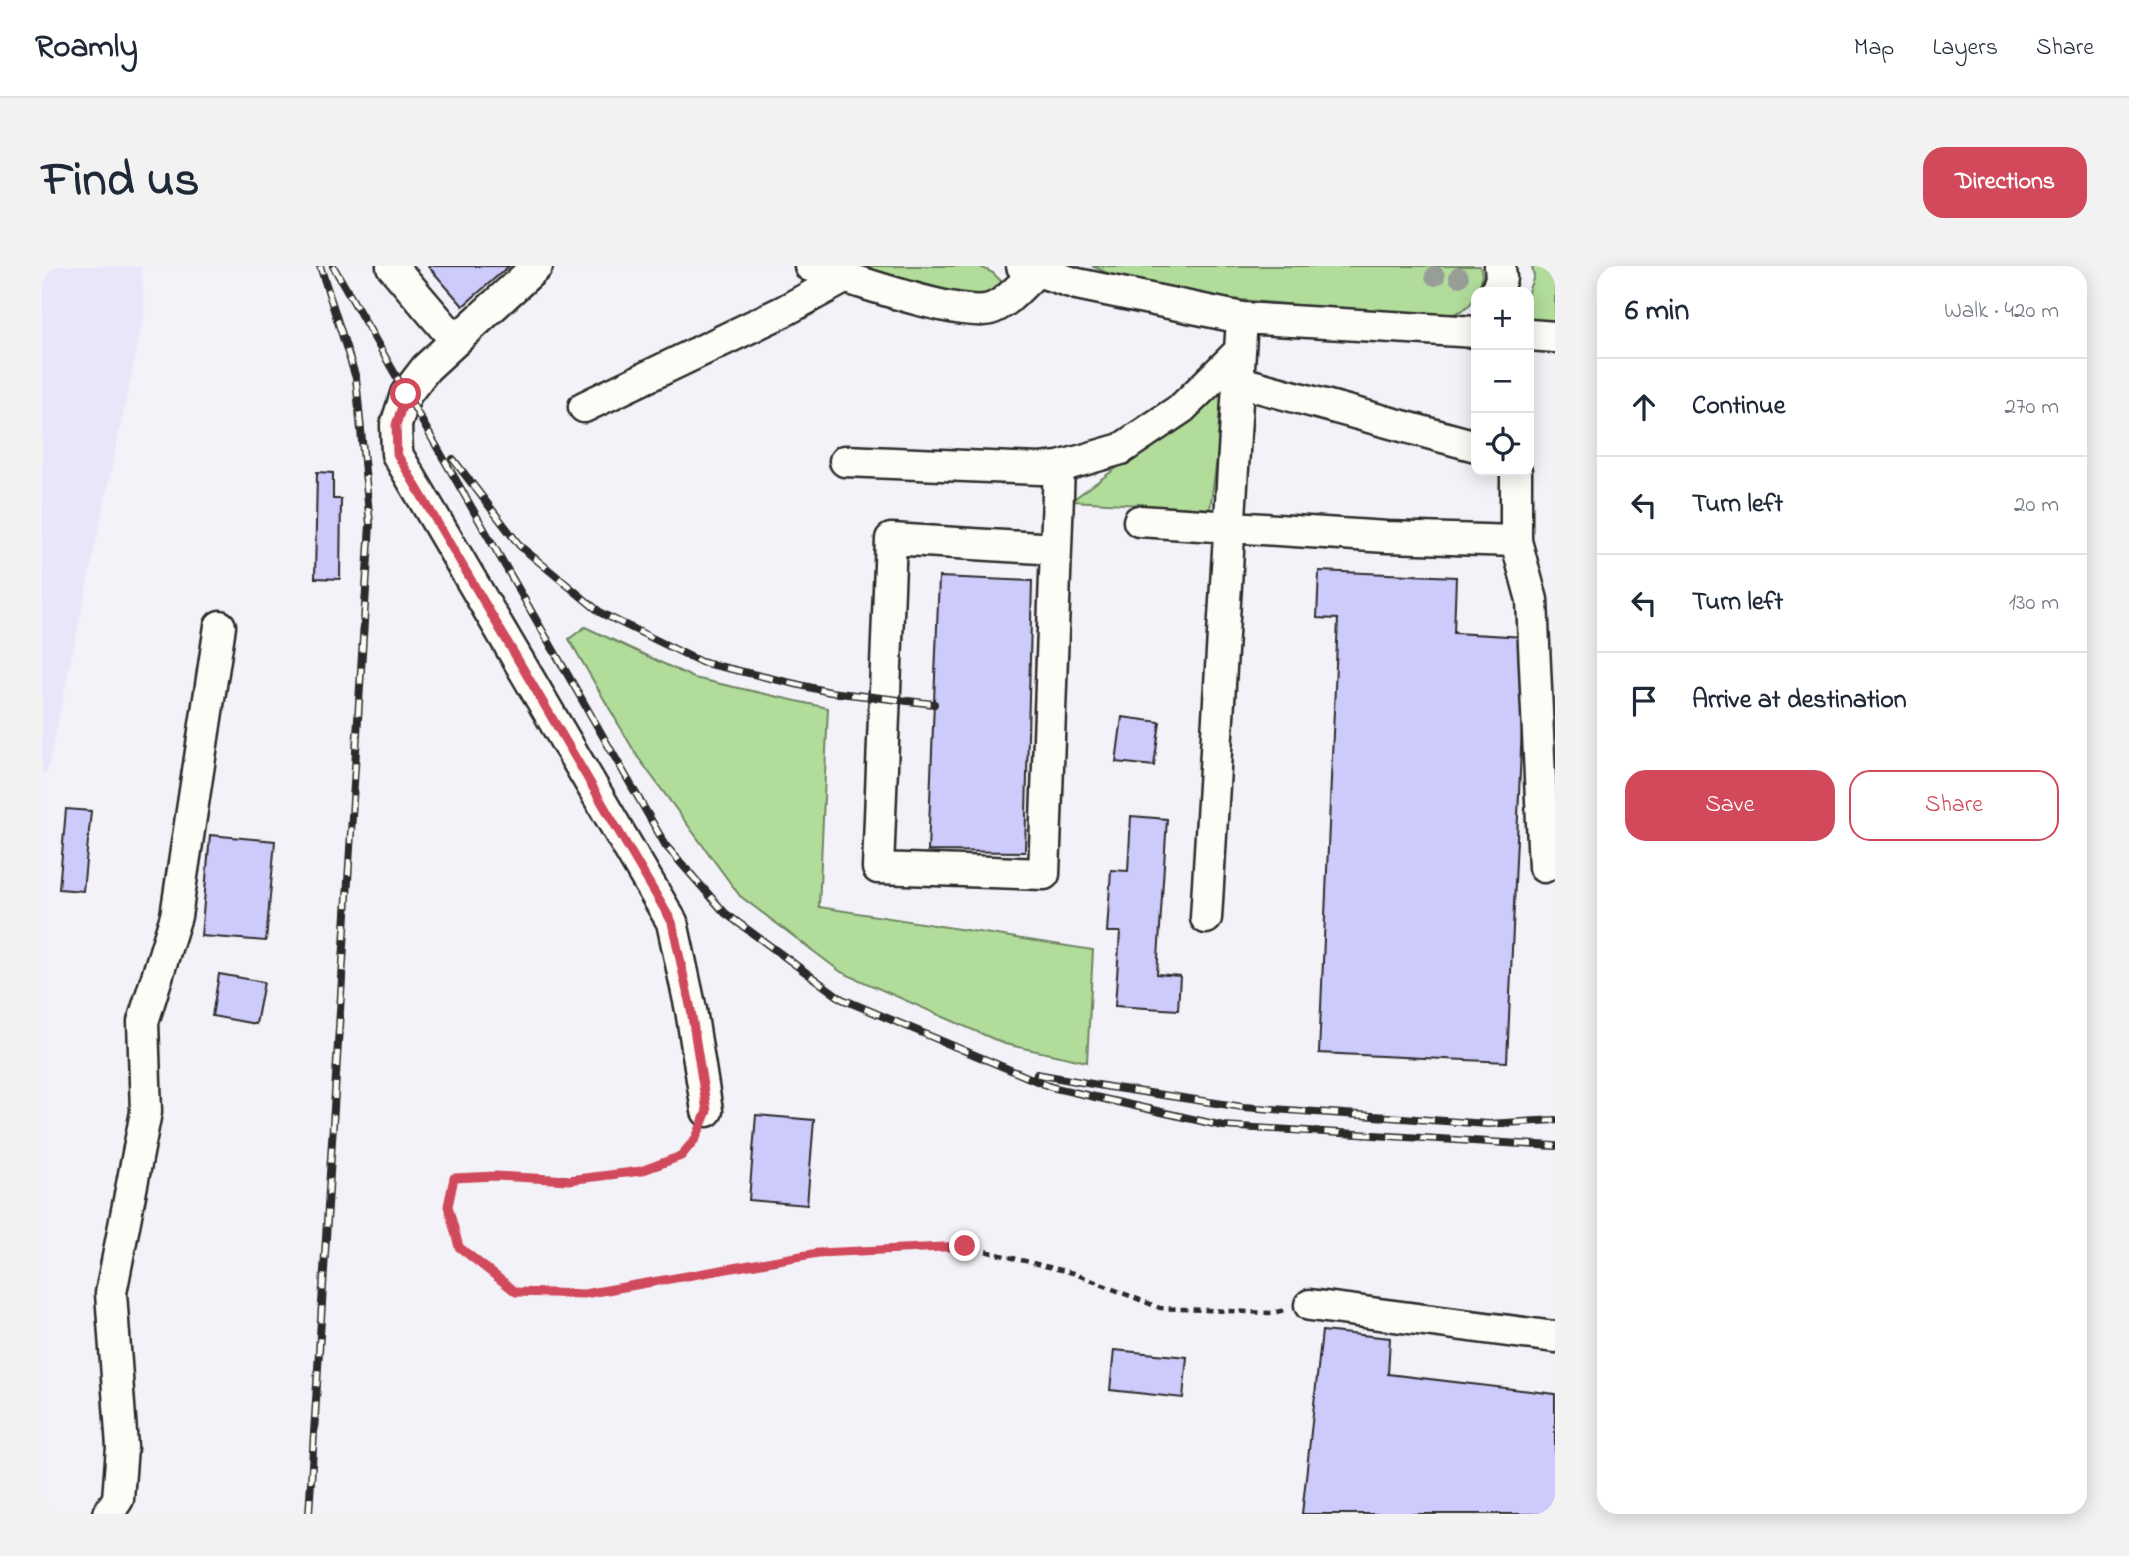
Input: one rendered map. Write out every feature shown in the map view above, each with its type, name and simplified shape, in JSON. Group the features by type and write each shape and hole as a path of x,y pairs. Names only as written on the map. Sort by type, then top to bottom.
{"street":[{"path":"392,266 455,340"},
{"path":"537,266 426,368 406,394 396,425 397,454 672,922 691,1010 707,1111"},
{"path":"810,266 921,299 976,310 992,309 1009,297 1032,268 1077,284 1242,318 1471,327"},
{"path":"1498,287 1501,278 1500,266"},
{"path":"584,407 784,311 846,276"},
{"path":"1206,918 1242,318"},
{"path":"1534,335 1555,337"},
{"path":"845,461 1040,469 1059,467 1121,449 1182,408 1240,351"},
{"path":"1240,382 1471,445"},
{"path":"1056,549 891,539 878,868 1044,874 1056,549 1059,467"},
{"path":"1516,476 1516,541 1532,600 1544,867"},
{"path":"1139,521 1387,537 1516,541"},
{"path":"108,1514 118,1499 122,1447 111,1293 146,1112 143,1022 176,916 220,626"},
{"path":"1310,1305 1555,1337"}],"path":[{"path":"707,1111 696,1138 681,1156 641,1171 569,1180 495,1176 454,1178 448,1206 459,1247 516,1292 584,1294 818,1253 965,1246 1073,1273 1160,1308 1272,1312 1310,1305"}],"shaded area":[{"path":"42,266 141,266 145,311 47,774 42,773"}],"green space":[{"path":"861,266 979,266 993,273 1003,283 998,295 966,296"},
{"path":"1092,266 1480,266 1482,276 1479,287 1471,287 1471,302 1463,310 1450,315 1427,317 1146,291"},
{"path":"1532,266 1555,266 1555,325 1534,323 1534,287 1530,287 1534,276"},
{"path":"1227,388 1210,509 1071,501"},
{"path":"585,627 694,678 828,708 819,907 1093,950 1087,1062 1005,1044 841,972 740,896 637,756 569,639"}],"building":[{"path":"428,266 509,266 463,306"},
{"path":"317,472 333,473 333,499 341,499 340,579 315,578"},
{"path":"1319,571 1456,577 1454,633 1526,637 1507,1062 1319,1053 1338,619 1317,618"},
{"path":"939,577 1032,581 1025,852 928,851"},
{"path":"1122,717 1160,722 1154,766 1116,762"},
{"path":"66,809 91,811 83,891 59,889"},
{"path":"1131,816 1167,819 1157,974 1180,976 1178,1010 1115,1006 1120,932 1107,932 1111,870 1128,871"},
{"path":"210,835 275,841 266,941 201,936"},
{"path":"219,974 264,982 256,1024 212,1016"},
{"path":"756,1115 814,1120 807,1205 749,1200"},
{"path":"1322,1331 1390,1338 1388,1374 1555,1394 1555,1514 1302,1514"},
{"path":"1114,1350 1187,1357 1183,1398 1110,1390"}],"railway":[{"path":"309,1514 370,524 356,378 320,266"},
{"path":"333,266 666,846 725,913 842,999 1051,1087 1223,1126 1555,1146"},
{"path":"453,459 520,546 601,613 701,662 830,692 934,704"},
{"path":"1037,1074 1243,1107 1488,1124 1555,1120"}],"route":[{"path":"406,394 396,425 397,454 672,922 691,1010 707,1111 696,1138 681,1156 641,1171 569,1180 495,1176 454,1178 448,1206 459,1247 516,1292 584,1294 818,1253 965,1246"}]}
